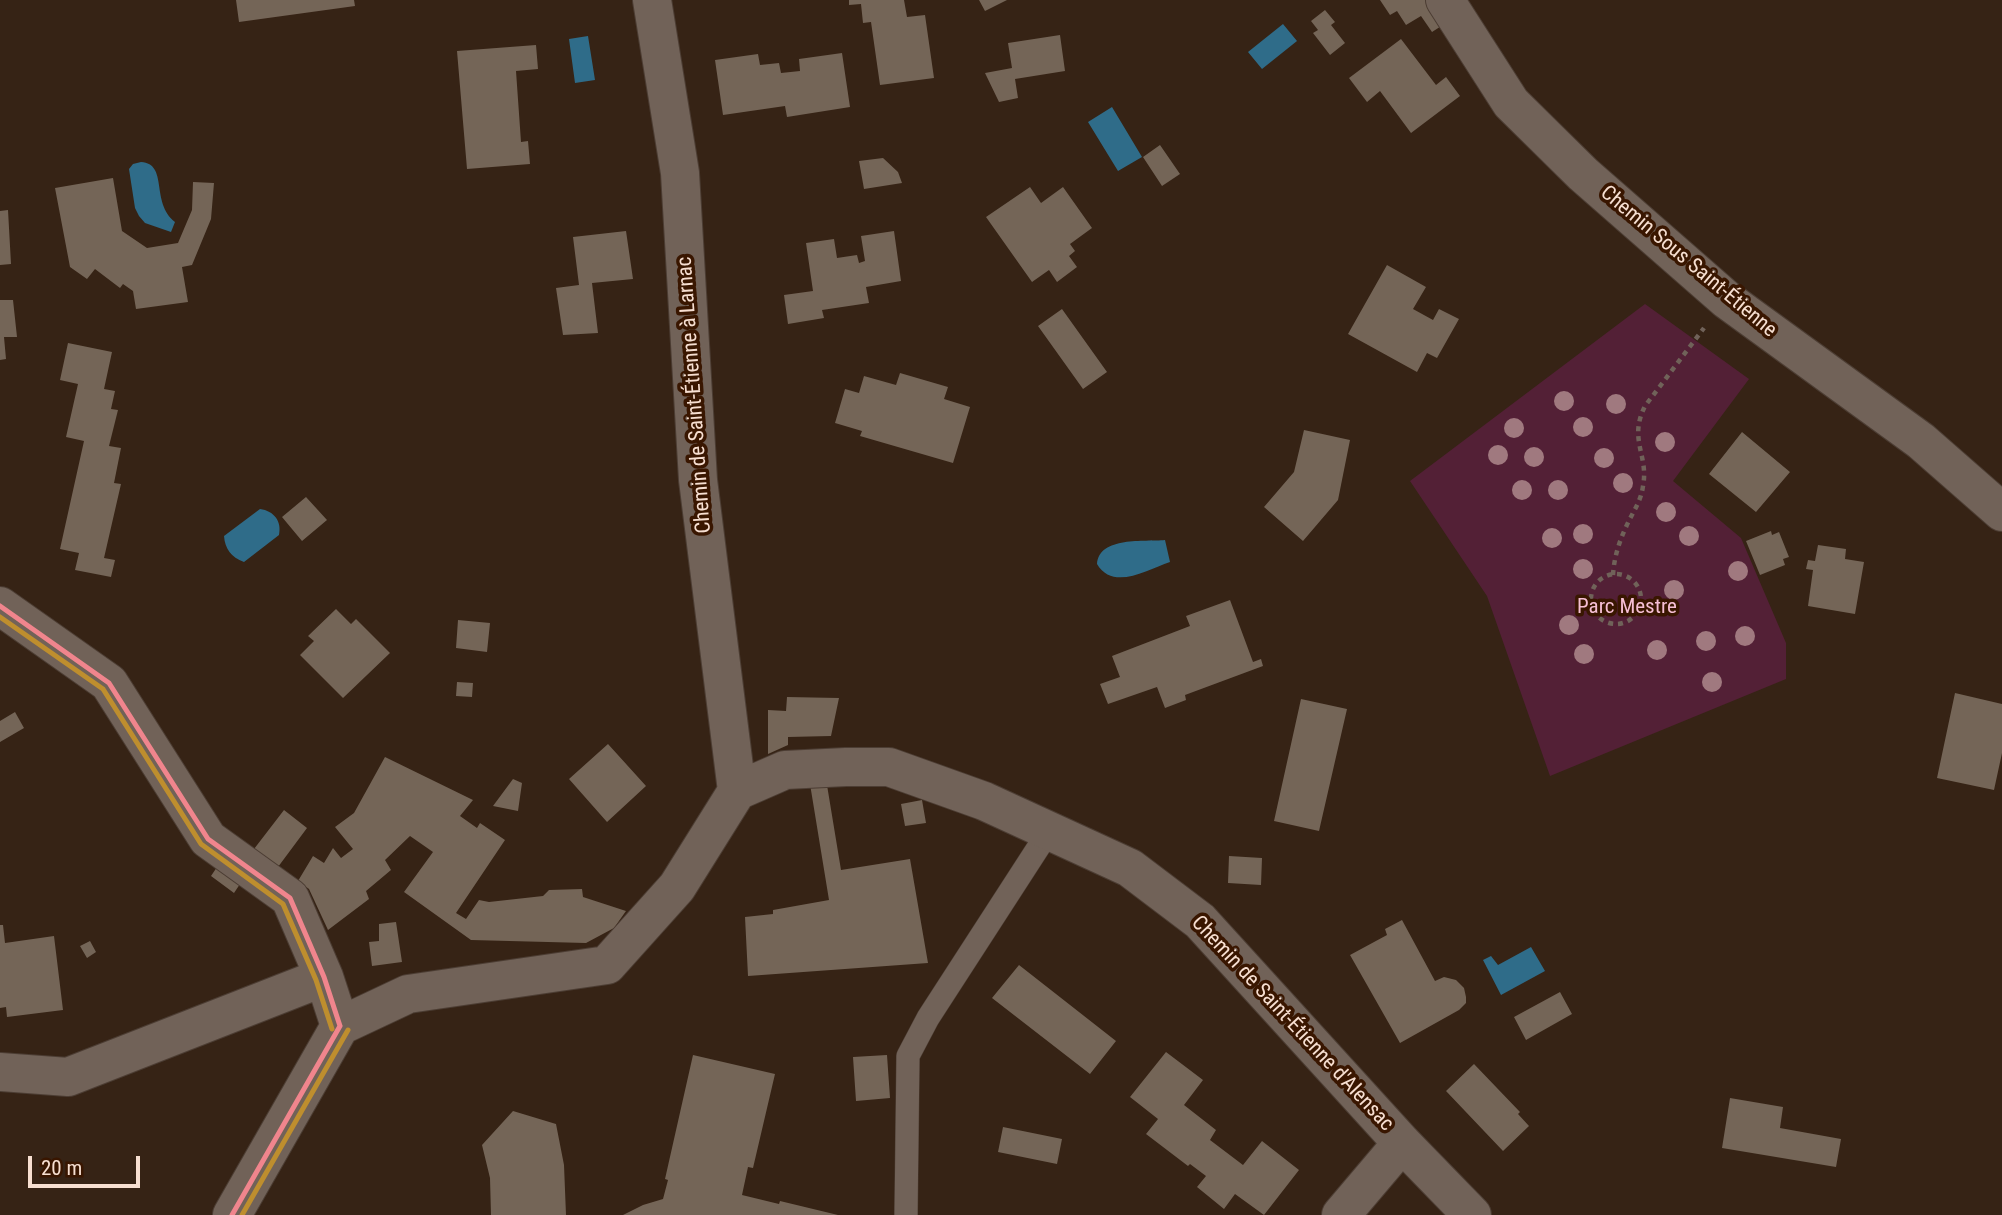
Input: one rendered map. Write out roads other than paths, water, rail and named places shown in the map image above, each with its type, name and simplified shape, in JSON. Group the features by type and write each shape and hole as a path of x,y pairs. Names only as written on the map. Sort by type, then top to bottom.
{"street":[{"name":"Chemin de Saint-Étienne à Larnac","path":"652,0 680,173 698,481 737,791"},
{"name":"Chemin Sous Saint-Étienne","path":"1445,0 1511,103 1583,174 1727,300 1921,441 2002,512"},
{"path":"0,606 109,682 208,839 290,898 324,976 340,1026"},
{"name":"Chemin de Saint-Étienne d'Alensac","path":"737,791 785,770 889,767 984,801 1129,868 1200,921 1402,1143 1472,1215"},
{"path":"232,1215 340,1026 408,994 607,965 677,887 737,791"},
{"path":"0,1072 68,1077 324,976"},
{"path":"1341,1215 1402,1143"}],"lane":[{"path":"906,1215 908,1056 929,1018 1049,831"}],"water":[{"path":"1283,24 1297,41 1262,69 1248,52"},
{"path":"588,36 595,80 575,83 569,39"},
{"path":"1112,107 1142,157 1118,171 1088,122"},
{"path":"141,162 155,169 163,204 175,222 171,232 145,223 135,208 129,169 133,164"},
{"path":"260,509 276,518 279,535 244,562 230,552 224,536"},
{"path":"1165,540 1170,562 1141,573 1112,576 1097,564 1100,555 1114,545"},
{"path":"1531,947 1545,971 1501,995 1483,960 1491,956 1498,965"}],"park label":[{"name":"Parc Mestre","path":"1627,608"}]}
